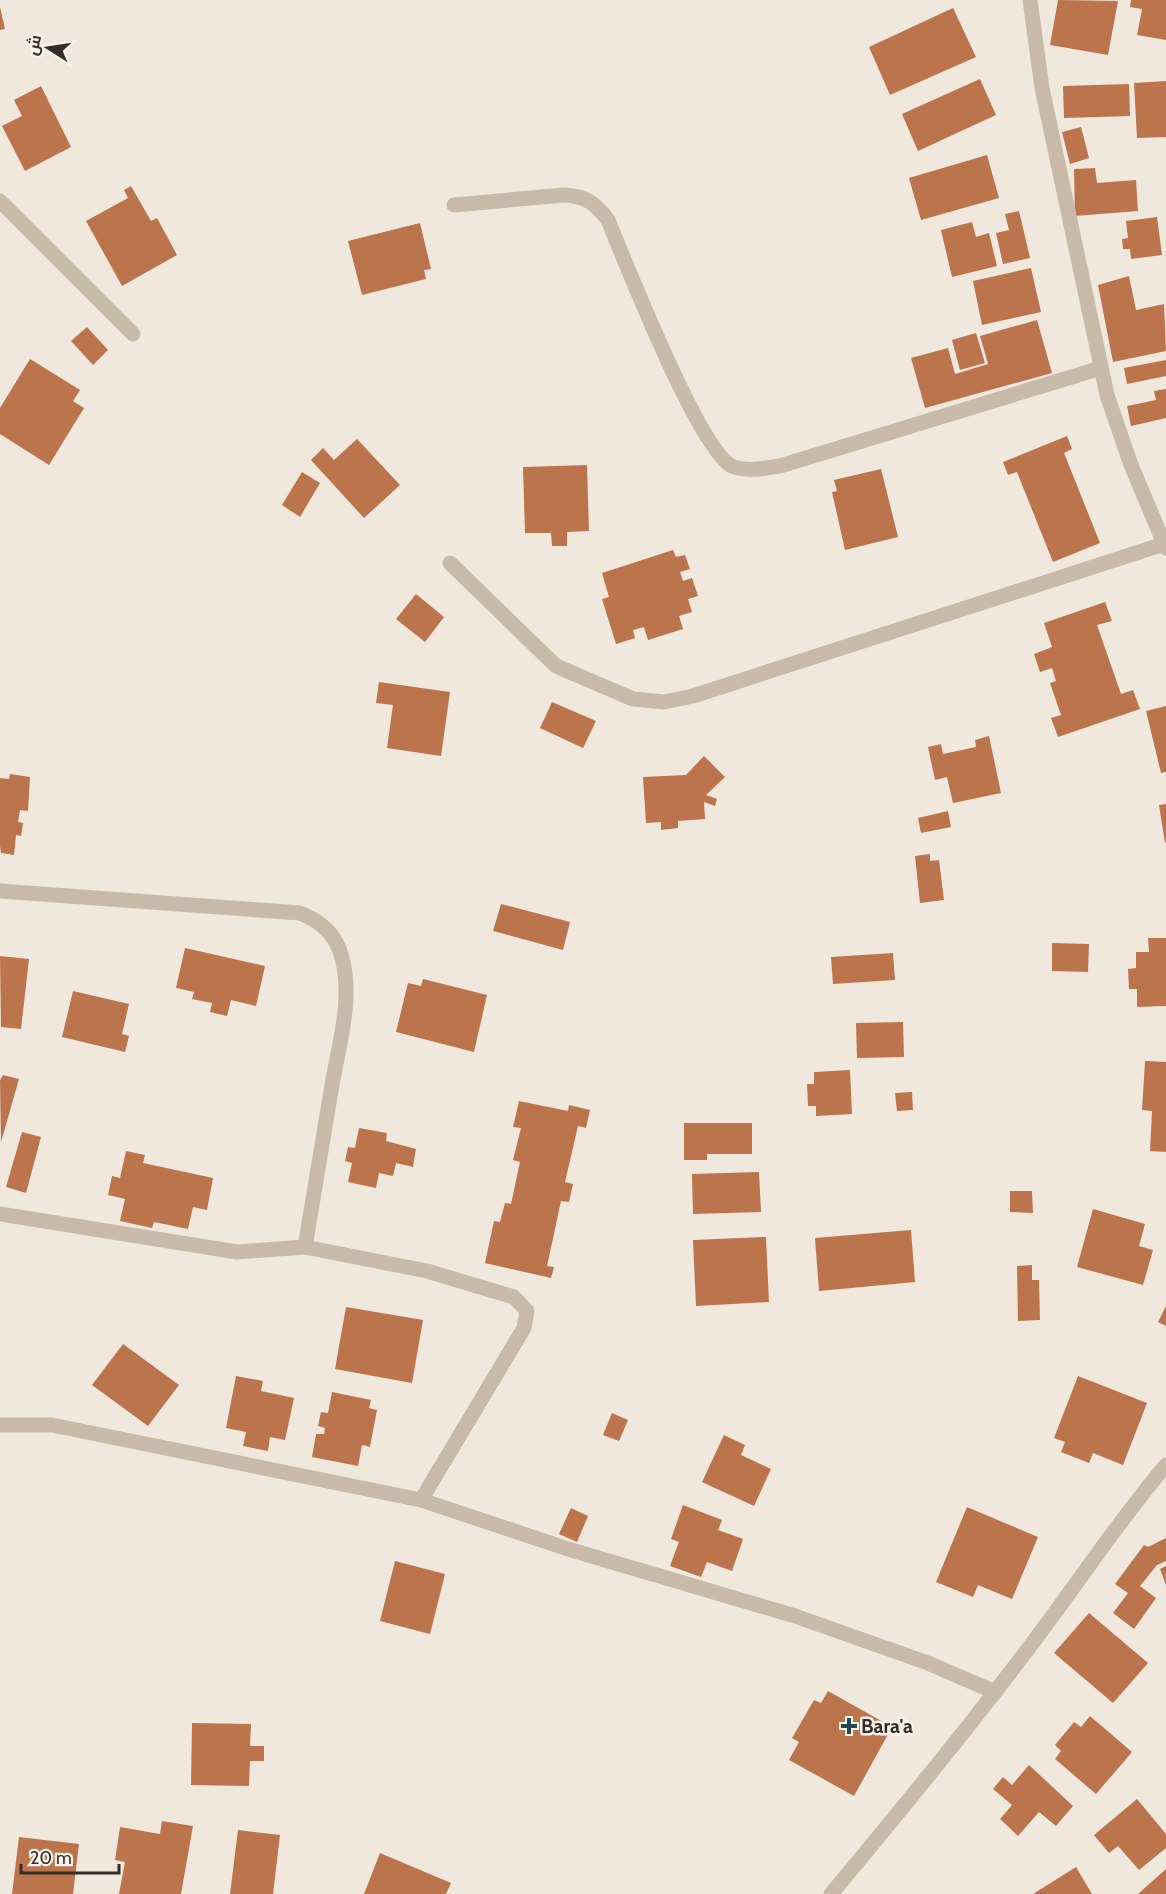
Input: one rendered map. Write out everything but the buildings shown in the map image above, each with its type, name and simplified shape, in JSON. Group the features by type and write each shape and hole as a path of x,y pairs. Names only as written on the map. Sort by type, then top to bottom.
{"street":[{"path":"450,563 556,666 633,699 664,702 693,696 1165,546 1131,465 1101,368 1042,88 1030,0"},
{"path":"454,205 564,195 582,196 595,204 608,220 697,420 718,455 733,467 757,470 780,466 1101,368"},
{"path":"0,201 133,334"},
{"path":"0,891 300,913 316,920 328,929 343,958 346,979 345,1006 305,1247"},
{"path":"0,1214 237,1252 305,1247 427,1271 514,1297 527,1311 524,1328 421,1500"},
{"path":"0,1425 52,1425 421,1500 568,1549 795,1616 928,1663 995,1692"},
{"path":"831,1894 927,1781 1132,1504 1166,1465"}],"place":[{"name":"Bara'a","path":"849,1726"}]}
